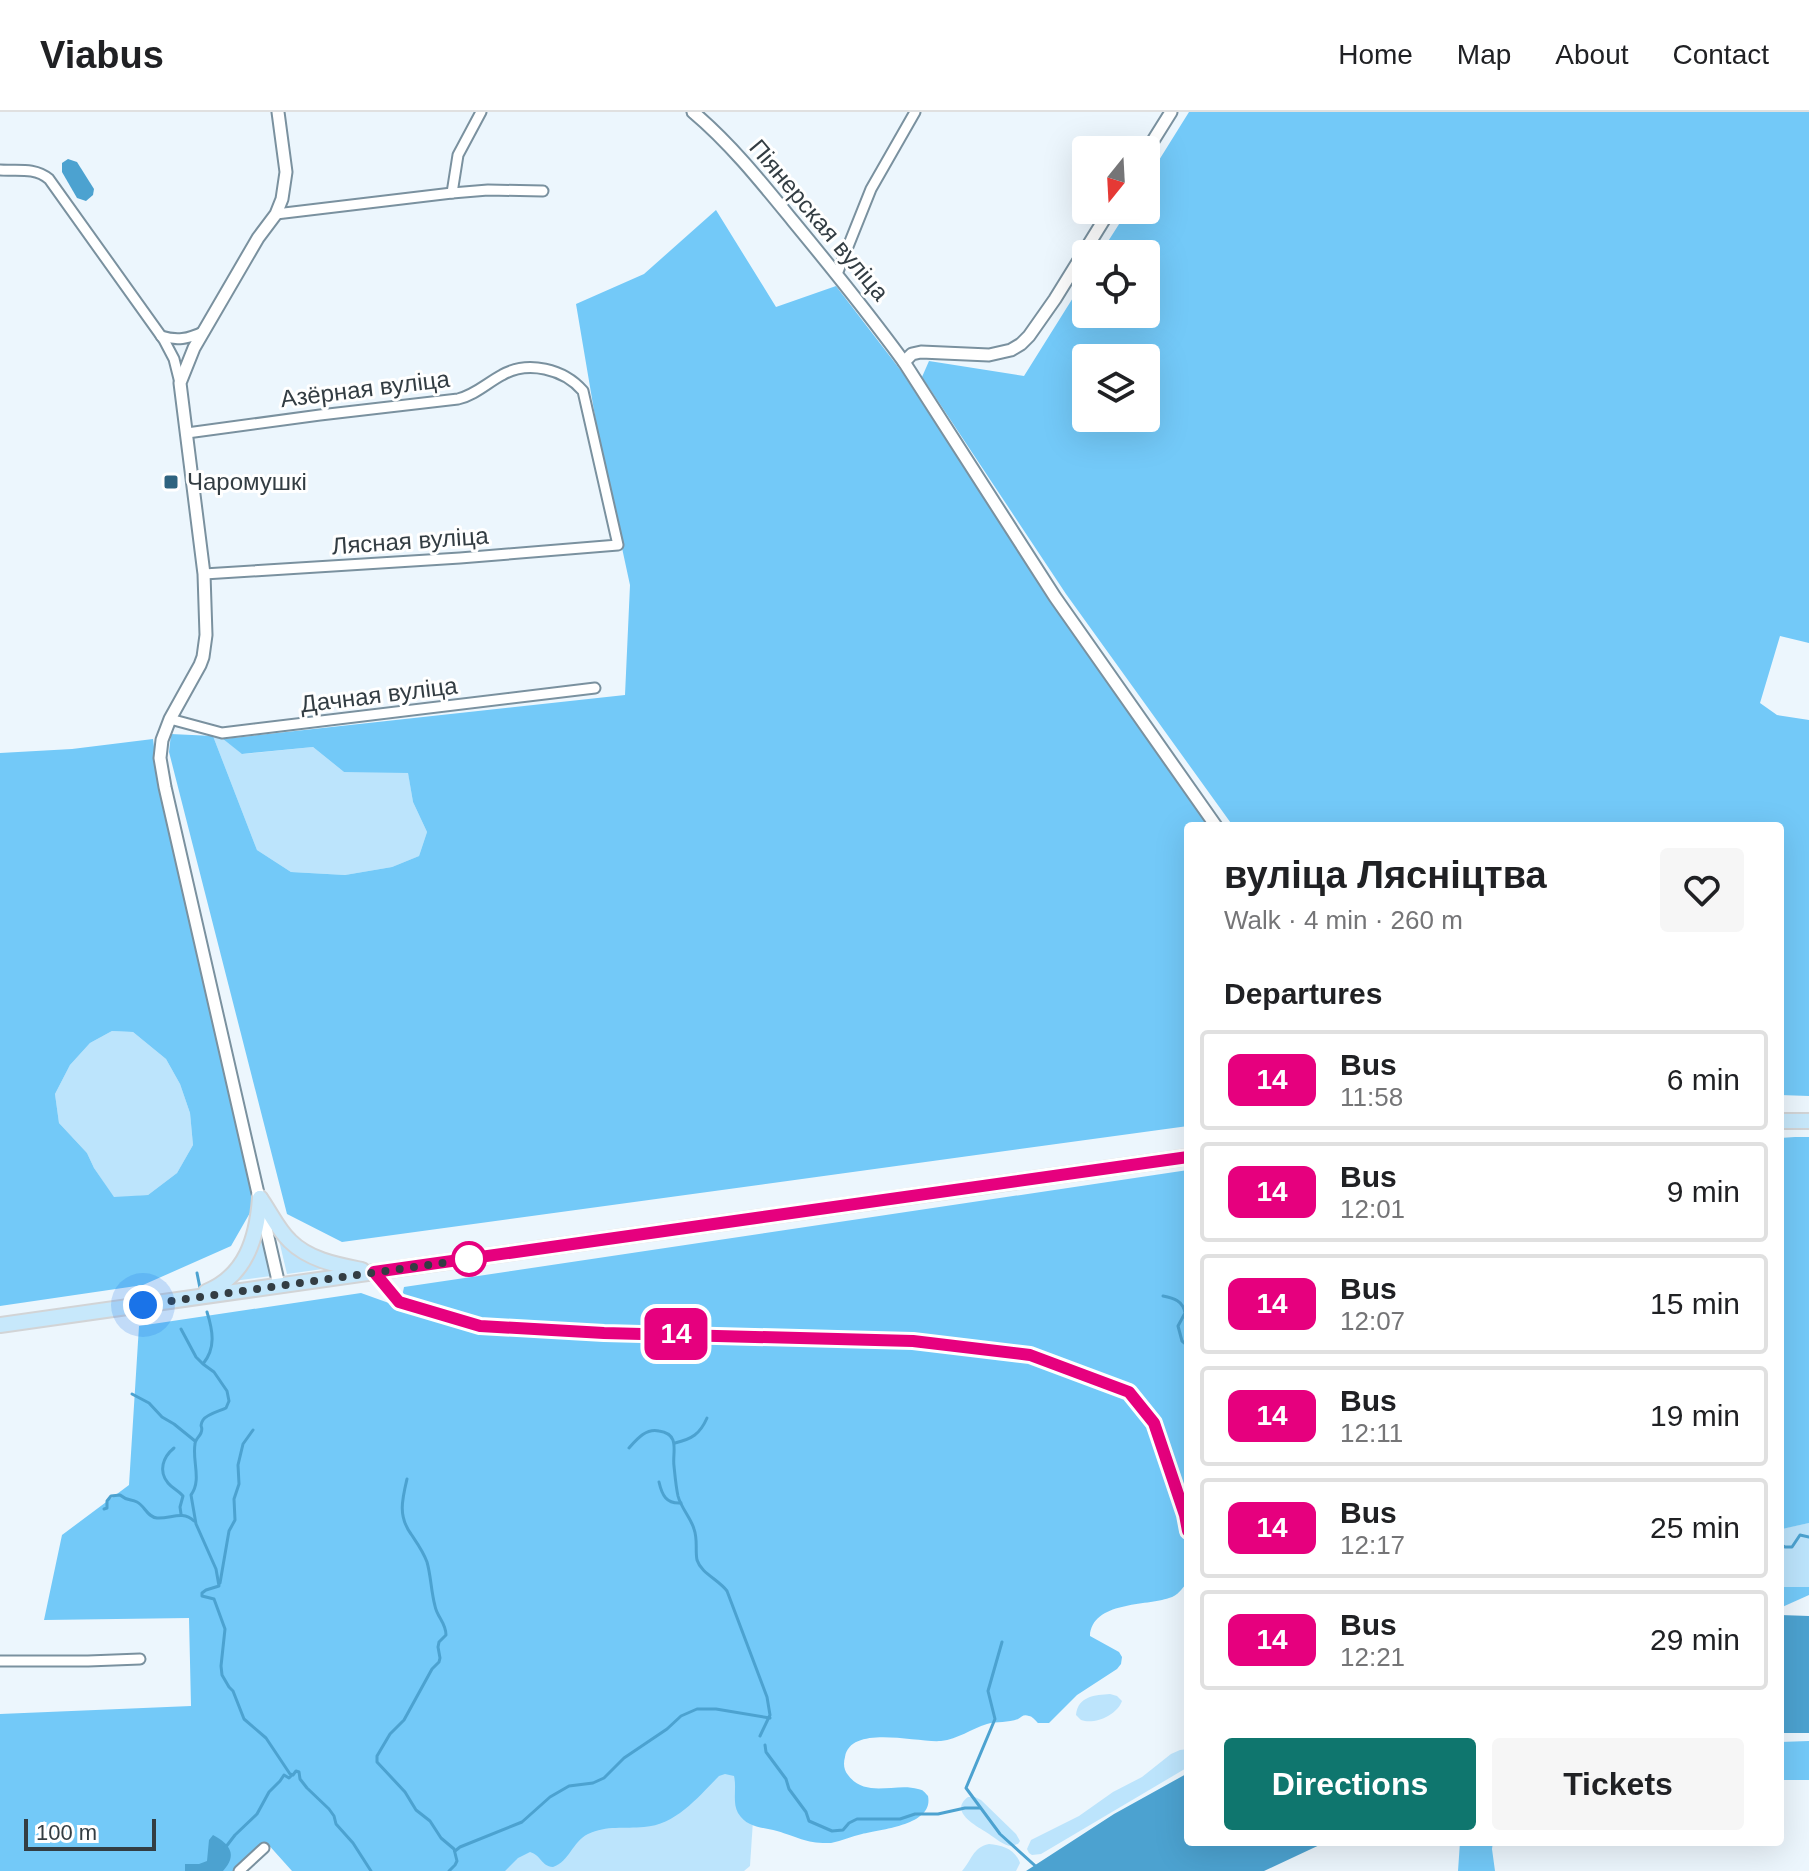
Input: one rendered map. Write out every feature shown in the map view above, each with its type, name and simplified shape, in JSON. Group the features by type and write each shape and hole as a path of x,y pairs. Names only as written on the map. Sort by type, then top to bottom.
{"main road":[{"path":"1784,1121 1809,1121"},
{"path":"0,1325 1184,1158"},
{"path":"260,1198 288,1240 300,1249 326,1261 374,1272"},
{"path":"194,1297 219,1287 244,1259 258,1223 260,1198"}],"street":[{"path":"180,383 191,353 276,214 282,199 286,183 278,112"},
{"path":"452,193 458,155 481,112"},
{"name":"Піянерская вуліца","path":"693,112 751,170 837,274 904,362 1055,597 1213,822"},
{"path":"837,274 871,189 915,112"},
{"path":"1156,136 1171,112"},
{"path":"1,170 42,173 56,189 161,336 174,359 180,383 204,574 206,635 203,657 170,719 161,748 162,772 279,1285"},
{"path":"276,214 452,193 543,191"},
{"path":"904,362 912,354 921,352 989,355 1011,350 1021,344 1055,299 1101,224"},
{"path":"161,336 180,339 203,332"},
{"name":"Азёрная вуліца","path":"187,433 458,399 475,393 505,373 528,369 555,371 567,376 583,391 618,545"},
{"name":"Лясная вуліца","path":"204,574 618,545"},
{"name":"Дачная вуліца","path":"170,719 222,733 595,688"},
{"path":"374,1272 399,1302 480,1326 604,1333 913,1341 1030,1355 1129,1392 1154,1423 1184,1512"},
{"path":"0,1661 140,1659"},
{"path":"239,1871 264,1848"}],"shaded area":[{"path":"1189,112 1809,112 1809,643 1780,636 1760,703 1777,715 1809,720 1809,1096 1784,1095 1784,822 1230,822 1066,594 922,377 929,361 1024,376 1072,299 1072,328 1160,328 1160,240 1109,240 1119,224 1160,224 1160,159"},
{"path":"68,159 77,162 94,189 93,195 86,201 77,198 62,172 62,163"},
{"path":"716,210 776,307 836,286 902,372 1047,596 1206,822 1184,822 1184,1127 342,1242 287,1214 169,752 171,734 213,736 257,850 291,872 345,875 392,867 419,856 427,832 413,802 408,773 344,772 313,747 242,754 223,739 625,695 630,585 600,446 576,304 644,274"},
{"path":"213,736 223,739 243,754 313,747 344,772 408,772 413,802 427,832 419,856 392,867 345,875 291,872 257,850"},
{"path":"153,739 157,770 255,1204 231,1246 143,1285 0,1306 0,753 72,749","holes":["112,1031 133,1032 166,1059 180,1084 190,1113 193,1145 177,1173 148,1195 114,1197 87,1153 59,1123 55,1094 70,1065 90,1043"]},
{"path":"112,1031 133,1032 166,1059 180,1084 190,1113 193,1145 177,1173 148,1195 114,1198 87,1153 59,1123 55,1094 70,1065 90,1043"},
{"path":"1809,1137 1809,1523 1784,1528 1784,1138"},
{"path":"1184,1171 1184,1586 1172,1597 1122,1607 1100,1616 1090,1636 1119,1652 1121,1664 1077,1695 1049,1723 1038,1723 1025,1715 987,1724 947,1740 871,1738 850,1747 844,1767 855,1782 872,1788 918,1789 928,1796 928,1806 923,1813 905,1824 831,1843 809,1841 746,1822 736,1809 734,1776 725,1774 676,1816 656,1825 602,1829 588,1834 553,1867 530,1852 518,1858 505,1871 292,1871 266,1842 233,1871 0,1871 0,1714 191,1706 189,1618 44,1620 62,1535 129,1485 139,1326 361,1293 400,1307 404,1287"},
{"path":"261,1233 271,1276 234,1281"},
{"path":"278,1236 321,1266 323,1269 287,1274"},
{"path":"1809,1523 1809,1587 1784,1587 1784,1528"},
{"path":"1784,1587 1809,1587 1809,1595 1784,1606"},
{"path":"1784,1615 1809,1616 1809,1733 1784,1733"},
{"path":"1110,1694 1122,1701 1111,1714 1093,1721 1081,1720 1076,1715 1084,1700"},
{"path":"543,1709 756,1775 750,1866 744,1871 483,1871"},
{"path":"1809,1741 1809,1780 1784,1780 1784,1742"},
{"path":"1184,1750 1184,1769 1041,1854 1029,1853 1027,1849 1031,1840 1079,1816"},
{"path":"1184,1775 1184,1846 1317,1846 1264,1871 1026,1871 1114,1814"},
{"path":"968,1797 981,1800 1016,1834 1020,1841 1018,1844 1003,1843 966,1818 961,1808"},
{"path":"213,1835 230,1850 228,1865 223,1871 185,1871 185,1864 207,1861 209,1840"},
{"path":"989,1844 1015,1854 1020,1863 1016,1871 962,1871 976,1851"},
{"path":"1460,1846 1492,1846 1495,1871 1458,1871"}],"waterway":[{"path":"197,1273 200,1288"},
{"path":"1163,1296 1180,1303 1184,1311"},
{"path":"207,1312 212,1339 210,1352 203,1364 214,1372 227,1391 229,1401 226,1408 207,1416 202,1423 195,1443 196,1483 191,1495 196,1524 216,1569 219,1586 206,1590 202,1596 214,1599 225,1629 222,1675 233,1691 244,1719 266,1738 290,1774 299,1772 300,1779 329,1809 336,1824 371,1871"},
{"path":"1184,1315 1178,1326 1184,1343"},
{"path":"181,1329 202,1363"},
{"path":"132,1394 149,1403 162,1417 195,1441"},
{"path":"675,1443 695,1435 707,1418"},
{"path":"220,1583 229,1531 235,1520 238,1465 243,1444 253,1430"},
{"path":"629,1448 650,1431 666,1433 673,1440 677,1493 695,1533 697,1560 702,1569 727,1591 767,1697 770,1715 760,1736"},
{"path":"174,1448 167,1456 163,1469 168,1483 183,1496 181,1514"},
{"path":"407,1479 403,1501 404,1521 427,1562 435,1606 446,1635 439,1642 439,1662 404,1720 390,1734 377,1756 377,1762 405,1792 416,1810 454,1849 457,1861 449,1871"},
{"path":"659,1482 666,1498 681,1503"},
{"path":"104,1509 111,1496 120,1495 140,1504 154,1517 181,1515 194,1521"},
{"path":"1784,1546 1792,1547 1800,1535 1809,1537"},
{"path":"1002,1642 988,1691 995,1719 966,1788 1000,1834 1041,1871"},
{"path":"455,1851 522,1822 550,1797 569,1786 593,1783 604,1778 624,1758 681,1716 697,1709 770,1718"},
{"path":"765,1745 766,1752 786,1779 809,1821 832,1831 843,1830 857,1819 900,1819 915,1814 980,1808"},
{"path":"225,1848 257,1814 269,1792 284,1775 291,1776"}],"bus line":[{"name":"14","path":"1184,1158 374,1272 399,1302 480,1326 604,1333 913,1341 1030,1355 1129,1392 1154,1423 1184,1512"}],"place":[{"name":"Чаромушкі","path":"171,482"}],"route":[{"path":"143,1305 478,1258 469,1259"}]}
